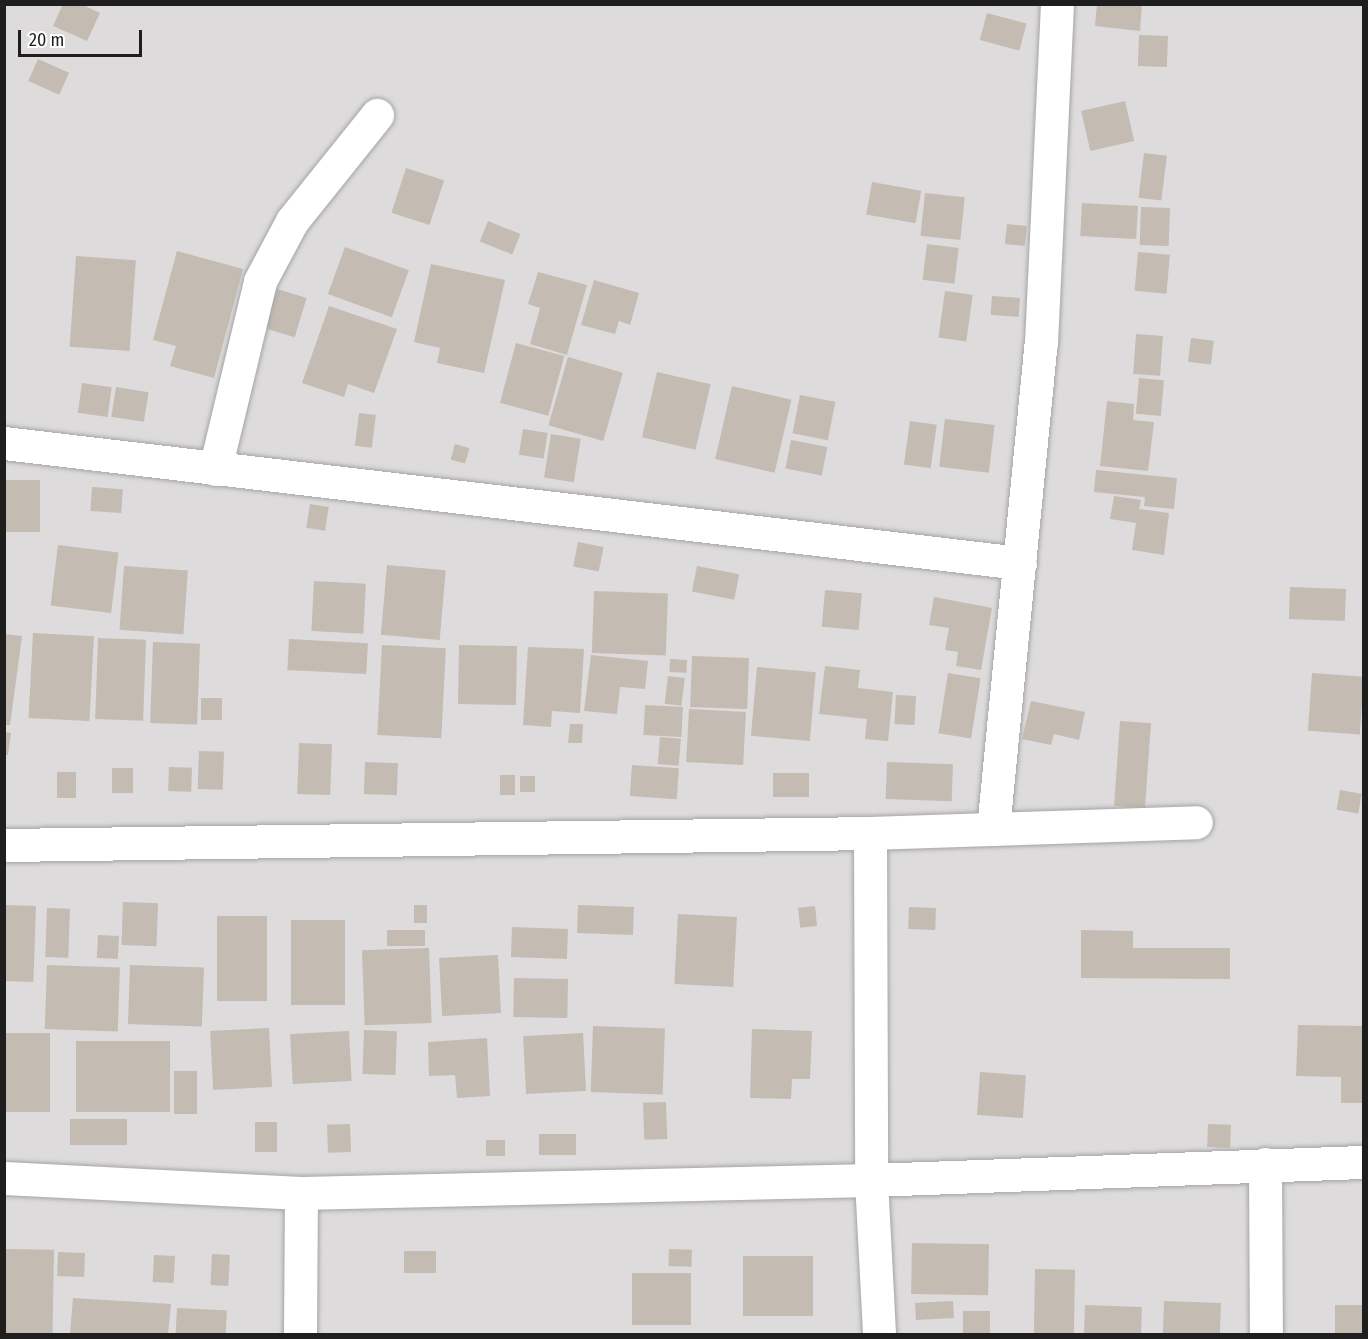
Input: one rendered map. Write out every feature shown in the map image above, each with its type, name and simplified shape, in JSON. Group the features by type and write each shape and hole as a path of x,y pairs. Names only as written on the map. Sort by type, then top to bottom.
{"street":[{"path":"993,829 1041,343 1057,4"},
{"path":"215,469 260,281 292,221 378,115"},
{"path":"4,443 1020,563"},
{"path":"4,846 870,833 1196,822"},
{"path":"870,833 871,1180 879,1335"},
{"path":"4,1178 301,1193 871,1180 1364,1162"},
{"path":"1265,1164 1266,1335"},
{"path":"300,1335 301,1193"}],"shaded area":[{"path":"5,5 1363,5 1363,1334 5,1334"}],"building":[{"path":"63,4 81,4 100,13 87,41 53,26"},
{"path":"1097,4 1142,4 1140,31 1095,26"},
{"path":"987,13 1027,24 1019,51 980,40"},
{"path":"1139,35 1168,36 1167,67 1138,66"},
{"path":"38,59 69,73 59,95 28,81"},
{"path":"1125,101 1134,141 1090,151 1081,111"},
{"path":"1144,153 1167,156 1161,200 1139,198"},
{"path":"406,168 444,180 430,225 391,213"},
{"path":"872,182 921,191 916,223 866,214"},
{"path":"925,193 965,197 960,240 921,236"},
{"path":"1082,203 1138,206 1136,239 1080,236"},
{"path":"1141,207 1170,208 1169,246 1140,245"},
{"path":"488,221 520,234 512,255 480,241"},
{"path":"1007,224 1027,226 1025,246 1005,244"},
{"path":"927,244 959,248 954,284 923,280"},
{"path":"345,247 409,270 392,317 328,294"},
{"path":"177,251 243,269 214,378 170,366 176,346 153,340"},
{"path":"1138,252 1170,255 1166,294 1135,291"},
{"path":"76,256 136,260 130,351 70,347"},
{"path":"431,264 505,280 484,373 437,363 440,348 414,342"},
{"path":"538,272 587,285 567,355 530,344 540,308 528,304"},
{"path":"594,280 639,293 630,325 619,321 615,334 581,325"},
{"path":"277,289 307,298 295,337 265,328"},
{"path":"945,291 973,295 966,341 938,338"},
{"path":"992,296 1020,298 1019,317 991,315"},
{"path":"329,306 397,329 374,393 348,384 344,397 302,383"},
{"path":"1136,334 1163,336 1160,376 1133,374"},
{"path":"1191,338 1214,341 1211,365 1188,362"},
{"path":"516,343 564,356 548,416 500,403"},
{"path":"568,357 623,373 603,441 548,425"},
{"path":"657,372 711,384 696,450 642,437"},
{"path":"1139,378 1164,380 1161,416 1136,414"},
{"path":"82,383 112,387 108,417 78,413"},
{"path":"732,386 791,400 775,473 715,459"},
{"path":"116,387 149,392 144,422 111,417"},
{"path":"800,395 835,402 828,440 793,433"},
{"path":"1107,401 1134,404 1133,420 1154,422 1148,471 1100,466"},
{"path":"359,413 376,415 372,448 355,446"},
{"path":"945,419 995,425 989,473 939,467"},
{"path":"910,421 937,425 931,468 904,465"},
{"path":"523,429 548,433 544,459 519,455"},
{"path":"551,434 581,439 574,482 544,477"},
{"path":"791,440 827,447 822,476 785,468"},
{"path":"455,444 469,448 465,464 451,459"},
{"path":"1096,470 1177,478 1174,509 1144,506 1145,497 1094,492"},
{"path":"4,480 40,480 40,532 4,532"},
{"path":"92,487 123,489 121,513 90,511"},
{"path":"1114,496 1141,500 1139,509 1169,513 1164,555 1132,550 1136,523 1110,519"},
{"path":"310,504 329,507 325,531 306,528"},
{"path":"578,542 604,547 599,572 573,567"},
{"path":"58,545 119,552 111,613 51,606"},
{"path":"387,565 446,570 440,640 381,635"},
{"path":"124,566 188,570 183,634 120,630"},
{"path":"697,566 739,574 734,600 692,592"},
{"path":"314,581 366,584 363,634 311,631"},
{"path":"1290,587 1346,589 1345,621 1289,619"},
{"path":"825,590 862,593 859,630 822,627"},
{"path":"594,591 668,594 666,656 592,653"},
{"path":"934,597 992,608 981,670 956,666 958,652 945,650 949,628 929,625"},
{"path":"33,633 94,636 89,721 29,718"},
{"path":"4,634 22,636 10,725 4,725"},
{"path":"98,638 146,640 143,721 95,719"},
{"path":"289,639 368,643 366,674 287,670"},
{"path":"153,642 200,644 197,725 150,723"},
{"path":"382,645 446,648 441,738 377,735"},
{"path":"459,645 517,646 516,705 458,704"},
{"path":"528,647 584,649 580,713 552,711 551,727 523,725"},
{"path":"591,655 648,661 645,689 620,687 617,714 584,711"},
{"path":"692,656 749,658 747,709 690,707"},
{"path":"670,659 687,660 686,673 669,672"},
{"path":"825,666 860,670 858,688 893,692 888,741 865,739 867,719 819,714"},
{"path":"757,667 816,672 810,741 751,736"},
{"path":"948,673 981,678 971,738 938,733"},
{"path":"1312,673 1364,677 1360,734 1308,731"},
{"path":"668,676 685,678 681,706 665,704"},
{"path":"896,695 916,696 914,725 894,724"},
{"path":"201,698 222,698 222,720 201,720"},
{"path":"1031,701 1085,712 1079,740 1054,734 1051,745 1022,739"},
{"path":"645,705 683,707 681,737 643,735"},
{"path":"689,709 746,712 743,765 686,762"},
{"path":"1120,721 1151,723 1145,808 1114,806"},
{"path":"570,724 583,724 582,743 568,743"},
{"path":"4,732 11,733 8,755 4,755"},
{"path":"660,737 681,739 679,766 658,764"},
{"path":"299,743 332,744 330,795 297,794"},
{"path":"199,751 224,752 223,790 198,789"},
{"path":"365,762 398,763 397,795 364,794"},
{"path":"887,762 953,764 952,801 886,799"},
{"path":"632,765 679,768 677,799 630,796"},
{"path":"169,767 192,768 191,792 168,791"},
{"path":"112,768 133,768 133,793 112,793"},
{"path":"57,772 76,772 76,798 57,798"},
{"path":"773,773 809,773 809,797 773,797"},
{"path":"500,775 515,775 515,795 500,795"},
{"path":"520,776 535,776 535,792 520,792"},
{"path":"1340,790 1362,794 1358,814 1337,810"},
{"path":"123,902 158,903 156,946 121,945"},
{"path":"5,905 36,906 33,982 4,981"},
{"path":"414,905 427,905 427,923 414,923"},
{"path":"578,905 634,907 633,935 577,933"},
{"path":"815,906 817,926 800,928 798,908"},
{"path":"909,907 936,908 935,930 908,929"},
{"path":"47,908 70,909 68,958 45,957"},
{"path":"678,914 737,917 733,987 674,984"},
{"path":"217,916 267,916 267,1001 217,1001"},
{"path":"291,920 345,920 345,1005 291,1005"},
{"path":"512,927 568,929 567,959 511,957"},
{"path":"387,930 425,930 425,946 387,946"},
{"path":"1081,930 1133,931 1133,948 1230,948 1230,979 1081,978"},
{"path":"98,935 119,936 118,959 97,958"},
{"path":"429,948 432,1023 365,1025 362,950"},
{"path":"498,955 501,1013 442,1016 439,958"},
{"path":"47,965 120,968 118,1032 45,1029"},
{"path":"130,965 204,968 202,1027 128,1024"},
{"path":"514,978 568,979 567,1018 513,1017"},
{"path":"1298,1025 1364,1026 1364,1103 1341,1103 1341,1077 1296,1076"},
{"path":"593,1026 665,1029 663,1094 591,1092"},
{"path":"269,1028 272,1087 213,1090 210,1031"},
{"path":"752,1029 812,1031 810,1079 792,1079 791,1099 750,1098"},
{"path":"364,1030 397,1031 395,1075 362,1074"},
{"path":"349,1031 352,1081 293,1084 290,1034"},
{"path":"5,1033 50,1033 50,1112 5,1112"},
{"path":"583,1033 586,1091 526,1094 523,1036"},
{"path":"487,1038 490,1096 457,1098 455,1075 429,1076 428,1042"},
{"path":"76,1041 170,1041 170,1112 76,1112"},
{"path":"174,1071 197,1071 197,1114 174,1114"},
{"path":"980,1072 1026,1075 1023,1118 977,1115"},
{"path":"666,1102 667,1139 644,1140 643,1103"},
{"path":"70,1119 127,1119 127,1145 70,1145"},
{"path":"255,1122 277,1122 277,1152 255,1152"},
{"path":"350,1124 351,1152 328,1153 327,1125"},
{"path":"1208,1124 1231,1125 1230,1148 1207,1147"},
{"path":"539,1134 576,1134 576,1155 539,1155"},
{"path":"486,1140 505,1140 505,1156 486,1156"},
{"path":"912,1243 989,1244 988,1295 911,1294"},
{"path":"5,1249 54,1250 53,1334 4,1334"},
{"path":"669,1249 692,1250 691,1267 668,1266"},
{"path":"404,1251 436,1251 436,1273 404,1273"},
{"path":"58,1252 85,1253 84,1277 57,1276"},
{"path":"212,1254 230,1255 228,1286 210,1285"},
{"path":"154,1255 175,1256 174,1283 153,1282"},
{"path":"743,1256 813,1256 813,1316 743,1316"},
{"path":"1035,1269 1075,1270 1074,1334 1034,1334"},
{"path":"632,1273 691,1273 691,1325 632,1325"},
{"path":"73,1298 171,1304 168,1334 70,1334"},
{"path":"953,1301 954,1318 916,1320 915,1303"},
{"path":"1164,1301 1221,1303 1220,1334 1163,1334"},
{"path":"1085,1305 1142,1307 1141,1334 1084,1334"},
{"path":"1335,1305 1364,1305 1364,1334 1335,1334"},
{"path":"177,1308 227,1311 226,1334 176,1334"},
{"path":"963,1311 990,1311 990,1334 963,1334"}]}
